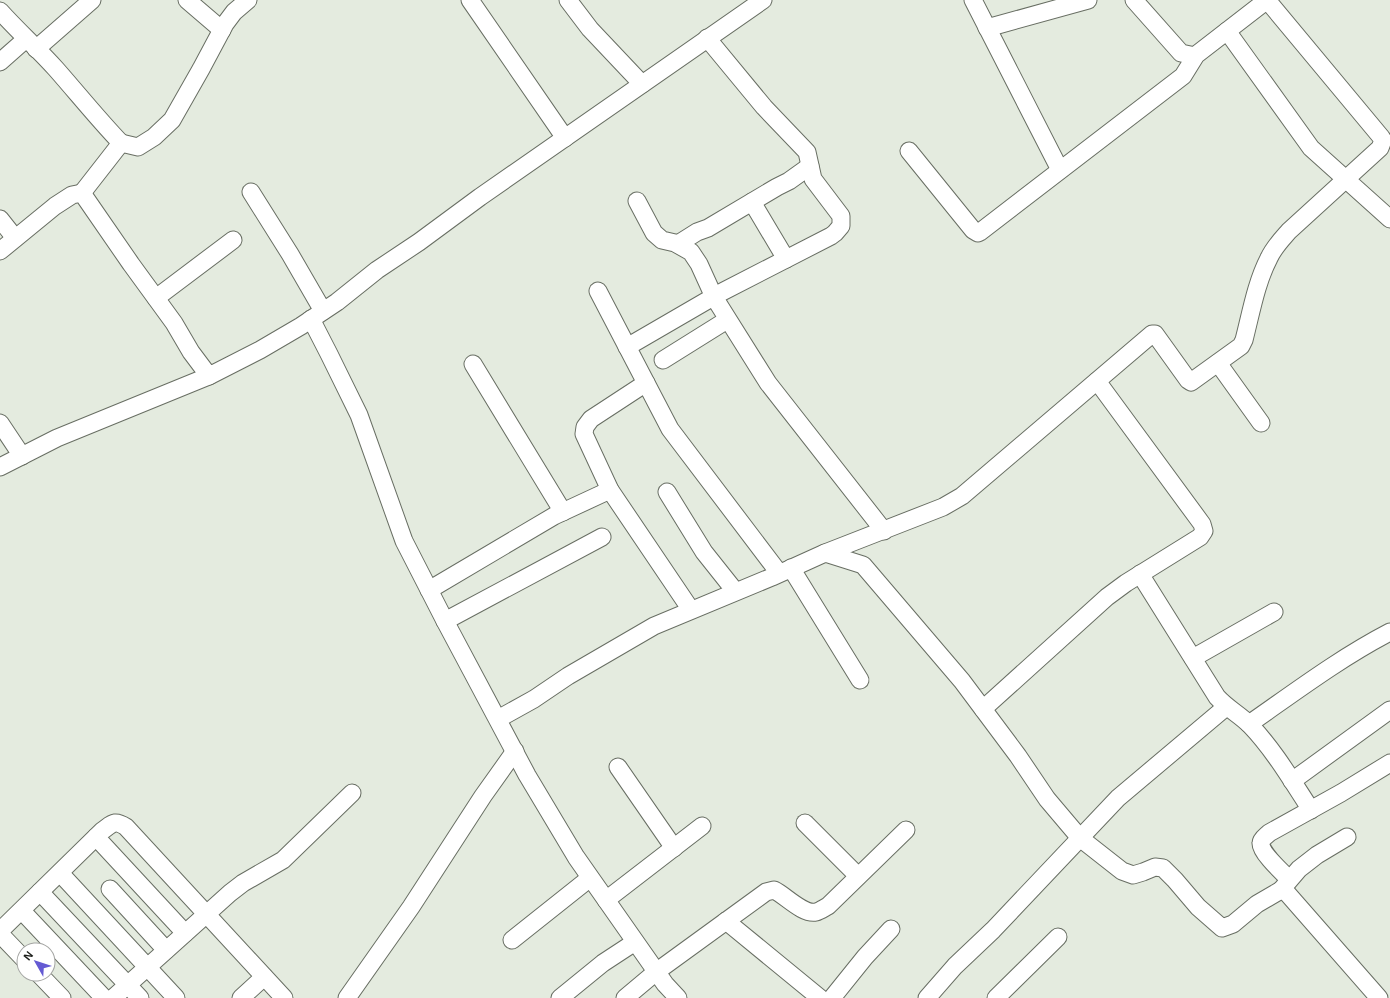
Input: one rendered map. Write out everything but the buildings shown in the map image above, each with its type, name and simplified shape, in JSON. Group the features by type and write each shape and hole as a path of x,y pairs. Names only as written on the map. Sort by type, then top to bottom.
{"street":[{"path":"0,62 31,44 92,0"},
{"path":"187,0 222,30"},
{"path":"0,11 55,68 95,116 121,143 138,146 154,137 172,120 202,69 222,30 234,12 248,0"},
{"path":"470,0 565,138"},
{"path":"568,0 590,29 642,84"},
{"path":"0,467 58,438 209,376 260,350 317,315 377,270 480,197 763,0"},
{"path":"973,0 1060,170"},
{"path":"987,28 1088,0"},
{"path":"1134,0 1181,53 1195,56"},
{"path":"498,719 534,699 568,676 654,626 825,553 943,507 962,496 1154,333 1190,382 1194,381 1238,349 1242,344 1263,269 1278,242 1380,148 1383,140 1267,0 1195,56 1182,76 978,233 973,230 909,151"},
{"path":"1227,31 1307,144 1314,152 1390,219"},
{"path":"627,347 714,297 831,236 841,226 841,216 814,182 805,149 764,106 707,38"},
{"path":"0,251 55,206 72,194 82,193 121,143"},
{"path":"678,244 789,181 810,166"},
{"path":"250,192 290,254 317,315 329,354 359,415 404,541 445,622 515,751 576,857 656,972 678,998"},
{"path":"82,193 174,323 190,352 209,376"},
{"path":"637,201 654,233 662,240 678,244 691,252 727,320 780,399 884,530"},
{"path":"752,202 786,259"},
{"path":"0,219 15,238"},
{"path":"156,298 233,240"},
{"path":"598,291 670,429 785,570 860,680"},
{"path":"663,360 727,320"},
{"path":"1218,363 1261,423"},
{"path":"473,364 563,512"},
{"path":"984,709 1116,590 1203,535 1204,528 1097,381"},
{"path":"646,383 591,419 585,427 584,434 610,490 691,610"},
{"path":"0,423 22,456"},
{"path":"429,590 563,512 610,490"},
{"path":"668,492 704,552 735,591"},
{"path":"445,622 602,537"},
{"path":"825,553 864,565 935,648 984,709 1047,798 1080,838 1122,871 1133,875 1156,867 1163,868 1176,880 1198,907 1222,928 1233,924 1257,904 1285,885 1298,869 1317,855 1347,837"},
{"path":"1140,574 1217,697 1226,707 1249,724 1267,744 1311,810"},
{"path":"1193,658 1274,612"},
{"path":"1249,724 1315,678 1372,641 1390,632"},
{"path":"927,998 1118,798 1226,707"},
{"path":"1292,781 1390,710"},
{"path":"347,998 515,751"},
{"path":"1379,998 1326,940 1287,893 1285,885 1262,850 1261,843 1269,833 1342,793 1390,763"},
{"path":"618,767 674,848"},
{"path":"113,998 206,914 243,884 283,860 352,793"},
{"path":"16,948 1,928 22,911 96,838 113,823 120,823 126,826 284,998"},
{"path":"805,823 858,876"},
{"path":"606,900 702,826"},
{"path":"625,998 656,972 766,892 774,890 803,910 811,912 817,912 828,906 906,830"},
{"path":"96,838 185,933"},
{"path":"60,873 176,998"},
{"path":"512,940 590,878"},
{"path":"110,889 166,950"},
{"path":"40,892 140,998"},
{"path":"22,911 104,998"},
{"path":"726,922 820,998"},
{"path":"832,998 864,957 891,929"},
{"path":"996,998 1058,937"},
{"path":"560,998 603,963 635,942"},
{"path":"241,998 264,977"},
{"path":"47,982 62,998"}]}
